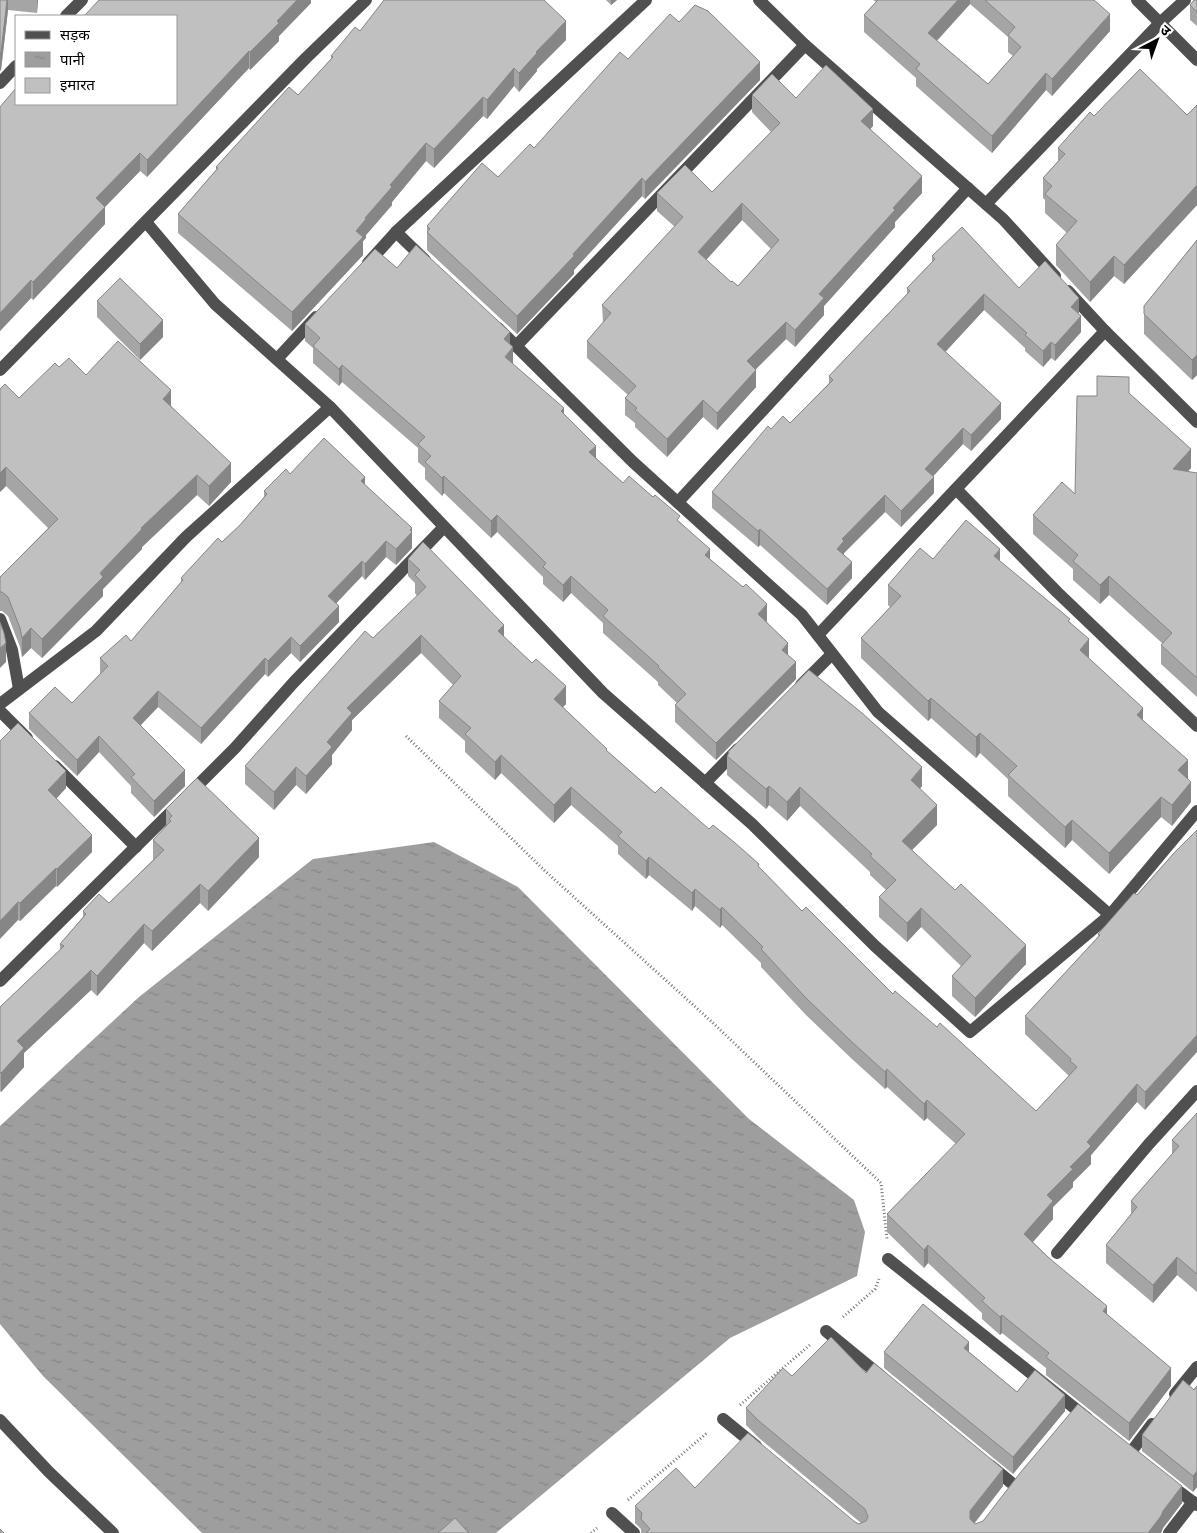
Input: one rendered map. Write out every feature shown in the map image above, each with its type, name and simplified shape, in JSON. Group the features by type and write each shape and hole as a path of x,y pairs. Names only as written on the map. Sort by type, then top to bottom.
{"street":[{"path":"67,15 82,0"},
{"path":"0,370 306,58 366,0"},
{"path":"356,275 396,232 646,0"},
{"path":"759,0 805,45 1003,219 1105,331 1197,422"},
{"path":"1137,0 1197,60"},
{"path":"986,204 1160,23 1185,0"},
{"path":"516,346 805,45"},
{"path":"0,83 15,67"},
{"path":"678,502 968,188"},
{"path":"146,222 215,304 330,407 603,693 752,824 876,946 970,1032 1110,916 1197,811"},
{"path":"396,232 432,266"},
{"path":"277,359 323,310"},
{"path":"488,319 633,462 802,615 878,712 1110,916"},
{"path":"818,635 1105,331"},
{"path":"0,704 96,631 186,537 330,407"},
{"path":"956,489 1057,592 1197,726"},
{"path":"0,981 235,748 294,682 444,527"},
{"path":"0,619 12,650 19,689"},
{"path":"792,694 832,654"},
{"path":"0,711 34,745"},
{"path":"704,783 745,742"},
{"path":"48,759 136,847"},
{"path":"1057,1253 1148,1145 1197,1091"},
{"path":"888,1259 1073,1414 1100,1428"},
{"path":"826,1331 894,1386"},
{"path":"1131,1452 1197,1367"},
{"path":"723,1419 769,1457"},
{"path":"0,1420 49,1472 113,1533"},
{"path":"984,1460 1014,1485"},
{"path":"1157,1474 1195,1504 1169,1533"},
{"path":"612,1513 634,1533"}],"path":[{"path":"406,736 544,870 712,1022 881,1183 888,1259 875,1288 591,1533"}],"water":[{"path":"434,842 518,887 749,1119 854,1200 865,1232 857,1276 730,1338 496,1533 202,1533 43,1376 0,1324 0,1126 139,997 313,859"}],"building":[{"path":"0,0 7,0 0,53"},
{"path":"99,0 297,0 277,21 279,23 249,51 147,160 140,153 96,198 105,207 33,282 31,280 0,313 0,107 15,89 15,105 178,105 178,15 85,15"},
{"path":"384,0 544,0 566,21 519,73 514,68 487,100 483,97 434,149 426,143 390,185 392,187 356,231 363,237 292,312 178,214 218,168 216,167 289,87 298,95 333,57 331,56 355,27 360,31"},
{"path":"878,0 958,0 928,33 988,84 1021,47 1008,35 1015,27 985,0 1094,0 1110,14 1052,79 1046,73 992,136 916,69 920,64 864,15"},
{"path":"1194,0 1197,0 1197,12 1190,5"},
{"path":"695,5 708,11 760,62 645,182 642,178 573,254 574,256 517,316 427,232 430,229 427,226 482,163 498,177 530,144 534,148 620,52 628,59 670,14 679,22"},
{"path":"826,65 873,109 861,121 922,176 893,208 895,210 819,294 824,298 795,330 786,322 747,361 756,370 717,413 703,400 667,439 635,410 637,408 625,398 636,386 587,341 611,313 602,305 683,217 657,193 685,165 712,192 780,123 752,95 772,74 796,98","holes":["742,203 779,240 738,286 698,252"]},
{"path":"1140,69 1187,115 1197,105 1197,185 1124,265 1114,256 1090,282 1056,245 1077,221 1045,194 1052,186 1043,178 1065,154 1058,148 1090,112 1094,116"},
{"path":"962,227 1019,288 1045,261 1079,298 1071,307 1081,316 1055,345 1051,342 1043,351 1025,335 1027,333 984,294 937,344 1001,403 971,435 963,428 925,469 934,477 901,511 885,495 842,539 844,541 837,549 852,562 827,589 760,529 758,531 712,492 768,426 771,429 783,416 790,423 833,380 829,376 910,291 907,288 935,259 932,256"},
{"path":"1197,240 1197,355 1192,360 1144,314 1144,306"},
{"path":"416,245 510,332 504,339 513,347 505,357 564,408 561,411 596,446 589,452 623,483 629,476 653,497 655,495 680,516 677,520 710,549 705,555 743,587 746,584 767,604 758,614 788,643 782,650 796,662 716,743 675,705 686,694 659,666 603,616 608,610 571,576 563,585 543,567 546,563 497,515 491,521 444,476 442,478 425,462 431,456 418,444 425,437 342,365 339,369 313,346 320,338 305,324 375,249 397,268"},
{"path":"120,278 163,320 140,344 97,301"},
{"path":"118,341 171,390 163,399 231,463 209,486 197,475 141,528 100,573 103,577 42,639 31,628 22,638 8,597 0,592 0,577 58,519 6,467 0,473 0,389 5,384 19,398 55,363 59,367 69,358 86,375"},
{"path":"1097,376 1129,377 1129,393 1191,449 1173,469 1197,473 1197,678 1161,645 1172,633 1109,576 1100,585 1073,561 1078,555 1033,515 1062,482 1075,494 1077,396 1097,396"},
{"path":"324,438 365,477 361,481 412,528 410,530 412,532 396,549 386,541 365,564 362,561 328,596 339,606 300,646 291,637 268,661 265,658 201,728 158,691 133,718 185,770 154,801 131,777 135,774 99,736 77,760 29,713 55,687 72,703 108,666 100,658 126,635 131,641 183,580 181,578 218,538 222,542 240,525 267,494 264,491 286,469 290,474"},
{"path":"966,520 1000,549 994,556 1070,619 1068,621 1089,639 1080,650 1143,708 1137,715 1188,760 1178,770 1191,782 1172,805 1161,797 1109,853 1072,820 1065,827 1008,775 1017,766 980,733 976,737 931,698 928,701 861,638 901,596 888,585 920,548 933,559"},
{"path":"423,542 504,625 498,631 532,663 536,659 566,686 554,699 606,750 655,793 661,787 709,829 713,825 734,842 759,864 758,866 802,911 806,907 893,994 895,991 937,1027 940,1023 1036,1111 1077,1067 1070,1061 1071,1059 1025,1016 1100,935 1098,934 1134,893 1137,895 1197,830 1197,1035 1145,1092 1137,1084 1087,1142 1091,1146 1070,1167 1073,1169 1047,1195 1053,1201 1024,1234 1049,1258 1107,1306 1103,1311 1171,1368 1129,1423 1046,1357 1049,1353 1002,1315 1000,1317 982,1301 985,1298 928,1245 924,1250 887,1214 965,1134 927,1100 924,1104 887,1069 885,1072 852,1042 806,998 761,949 763,947 722,907 720,910 695,889 692,893 649,857 646,861 618,836 622,832 571,787 554,805 501,755 495,762 465,734 471,728 439,701 461,676 421,635 347,708 352,713 327,742 332,747 306,776 296,767 274,792 245,766 365,631 373,638 426,587 415,575 420,570 408,559"},
{"path":"0,622 6,643 0,648"},
{"path":"809,670 862,713 922,767 911,780 937,805 902,841 955,890 961,884 1026,945 975,998 952,976 971,956 921,908 907,923 879,897 896,880 870,856 872,854 800,787 787,802 769,786 766,789 727,756 728,752"},
{"path":"18,723 66,771 48,790 92,835 20,903 18,902 0,921 0,741"},
{"path":"197,778 259,838 208,891 200,884 152,931 144,924 97,976 91,970 17,1041 24,1048 1,1073 0,1007 64,946 60,944 86,914 83,911 99,894 109,903 164,850 153,840 171,821 169,819 172,816 166,809"},
{"path":"1197,1113 1197,1274 1177,1257 1153,1285 1106,1245 1137,1207 1131,1201 1179,1146 1172,1140"},
{"path":"923,1304 969,1342 964,1348 1017,1392 1035,1370 1065,1395 1013,1457 884,1352"},
{"path":"831,1337 866,1373 874,1363 1003,1469 970,1511 970,1519 975,1524 983,1521 1020,1473 1078,1404 1182,1486 1148,1533 646,1533 650,1529 641,1519 642,1513 635,1506 676,1468 695,1488 748,1433 855,1522 859,1524 866,1521 868,1517 865,1509 746,1408 783,1368 792,1376"},
{"path":"1183,1380 1194,1390 1197,1386 1197,1471 1193,1476 1142,1435"},
{"path":"455,1518 469,1533 438,1533"}]}
